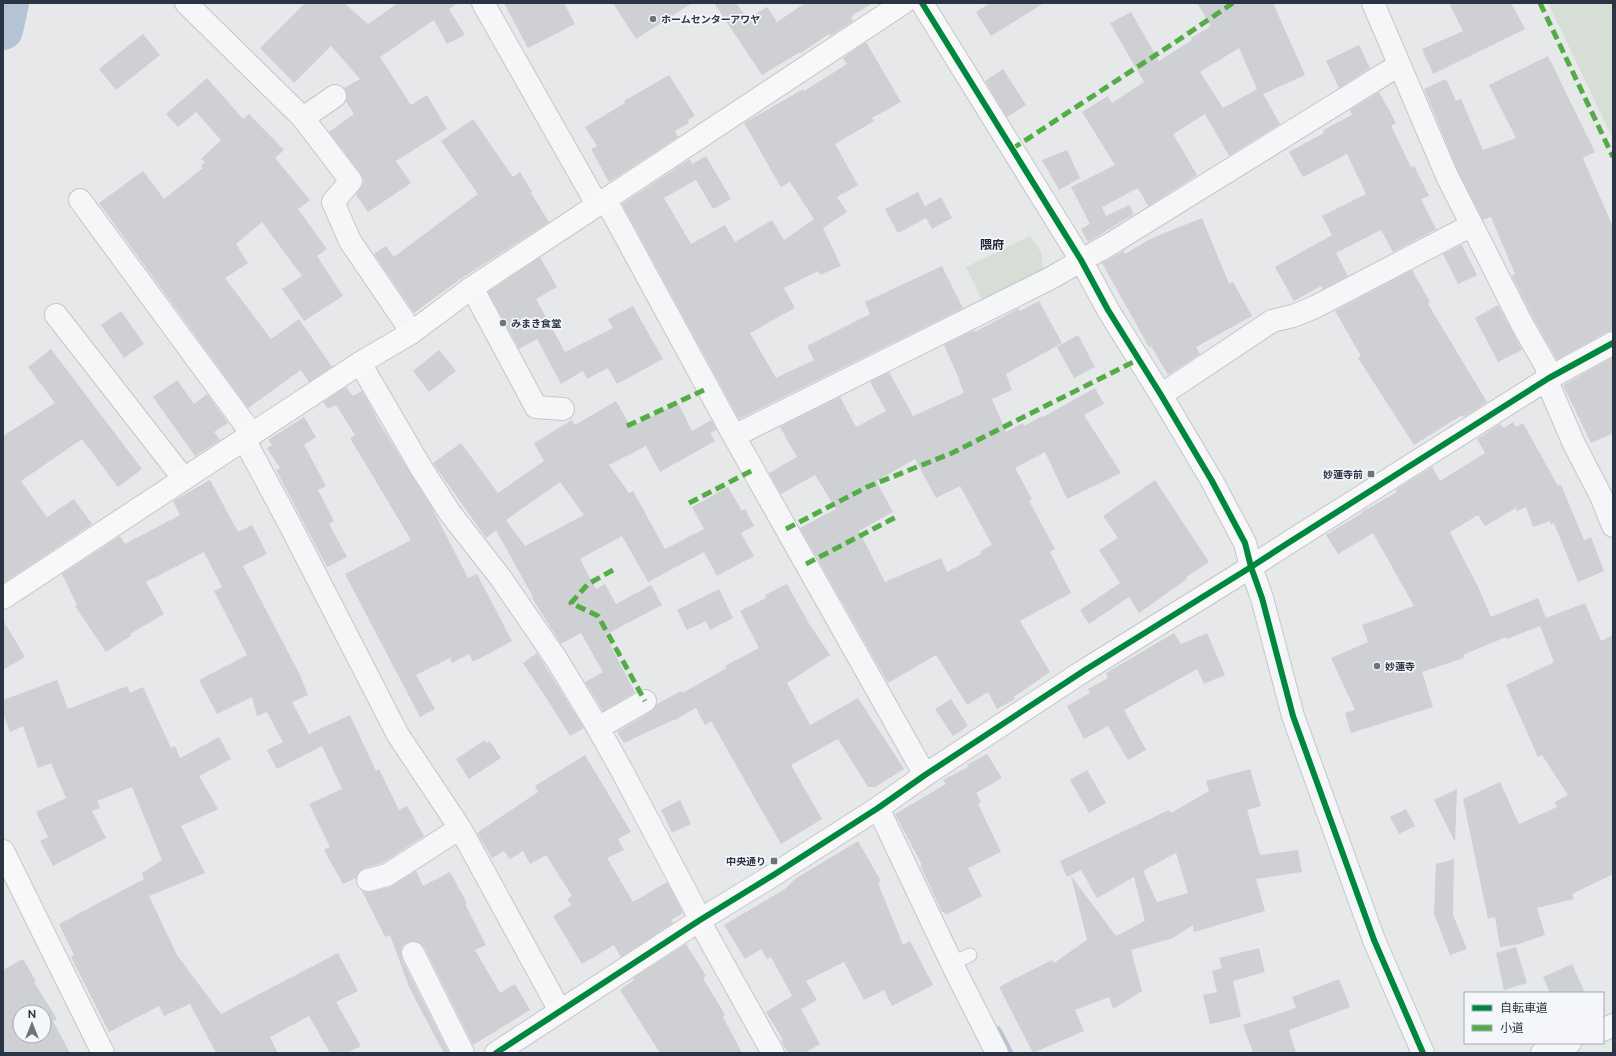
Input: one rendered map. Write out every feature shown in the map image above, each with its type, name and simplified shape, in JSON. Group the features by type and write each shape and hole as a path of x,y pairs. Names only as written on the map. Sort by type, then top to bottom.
{"street":[{"path":"186,3 303,118 351,181 333,202 350,241 411,333"},
{"path":"483,3 594,199 609,206 734,436 925,775"},
{"path":"3,598 360,363 411,333 470,289 601,203 708,130 903,3"},
{"path":"922,3 1161,395 1212,481 1245,543 1251,568 1262,598 1298,731 1374,940 1423,1053"},
{"path":"1373,3 1447,176 1522,324 1546,366 1550,388 1574,444 1601,496 1613,526"},
{"path":"734,436 1049,279 1118,239 1399,65"},
{"path":"303,118 336,96"},
{"path":"80,200 248,437 289,524 398,735 460,828 560,1011"},
{"path":"1161,395 1272,321 1293,316 1315,307 1472,225"},
{"path":"470,289 477,297 536,407 563,409"},
{"path":"56,315 184,479"},
{"path":"496,1053 700,920 878,808 925,775 1085,670 1251,568 1288,542 1549,378 1613,343"},
{"path":"360,363 420,466 450,513 500,577 556,660 596,725 773,1053"},
{"path":"596,725 646,701"},
{"path":"878,808 961,959 997,1053"},
{"path":"368,880 387,875 460,828"},
{"path":"3,851 103,1053"},
{"path":"413,953 463,1053"},
{"path":"1604,1030 1613,1025"},
{"path":"1542,1053 1567,1044"}],"shaded area":[{"path":"1548,3 1613,3 1613,139"},
{"path":"1030,236 1041,252 1043,269 983,302 966,267"}],"building":[{"path":"305,3 344,3 368,24 398,3 458,3 449,9 465,35 447,44 434,20 380,57 411,105 427,95 447,129 396,161 411,183 368,212 356,195 364,182 361,174 329,132 354,114 346,101 347,95 344,88 360,79 331,46 294,83 260,48"},
{"path":"504,3 564,3 575,24 528,48"},
{"name":"ホームセンターアワヤ","path":"613,3 692,3 636,39"},
{"path":"714,3 736,3 747,19 767,7 777,22 805,3 873,3 853,15 851,17 853,21 830,36 829,34 801,53 800,52 762,75"},
{"path":"990,3 1044,3 991,36 976,12"},
{"path":"1197,3 1273,3 1305,75 1263,94 1280,124 1229,156 1205,114 1173,134 1197,175 1148,206 1138,188 1102,207 1106,216 1129,205 1134,214 1088,242 1081,229 1090,224 1071,187 1115,165 1082,112 1108,96 1112,103 1144,82 1110,23 1131,12 1159,61 1192,40 1191,38 1211,26","holes":["1239,48 1257,89 1223,108 1200,72"]},
{"path":"1449,3 1511,3 1525,29 1433,74 1422,49 1463,31"},
{"path":"143,34 160,55 116,90 99,69"},
{"path":"866,42 901,102 872,118 874,121 835,144 858,185 837,197 847,212 823,228 841,266 820,275 818,271 784,288 795,308 750,333 776,378 814,360 807,346 870,314 865,302 942,266 963,308 739,419 622,204 690,159 692,164 706,156 731,199 713,209 696,180 664,198 691,244 725,225 735,242 772,220 784,240 814,219 790,182 781,187 744,123 803,89 804,91 847,64 843,58"},
{"path":"1359,45 1370,68 1339,88 1326,61"},
{"path":"1548,56 1595,152 1583,158 1613,227 1613,331 1607,332 1557,360 1533,318 1512,276 1515,274 1491,217 1483,220 1458,171 1424,89 1446,79 1456,101 1461,99 1483,150 1516,138 1489,85"},
{"path":"1003,69 1026,105 1007,117 985,81"},
{"path":"669,75 695,116 688,120 689,123 675,131 678,137 609,182 591,149 597,146 585,127 625,103 624,101"},
{"path":"207,78 243,119 249,114 284,150 275,158 310,200 298,209 327,249 317,256 343,296 304,321 282,289 302,276 262,222 236,244 248,263 225,278 271,339 299,319 332,367 309,382 301,370 248,408 99,203 143,171 164,199 203,168 201,166 205,162 201,159 221,140 196,112 178,127 166,114"},
{"path":"1379,92 1396,123 1391,126 1411,167 1414,166 1429,196 1421,199 1436,229 1393,252 1381,230 1336,253 1348,276 1323,289 1321,286 1294,301 1275,267 1332,235 1322,216 1366,194 1347,154 1303,177 1289,152 1324,133 1323,130 1352,115 1350,110"},
{"path":"473,119 513,177 520,172 549,222 459,280 414,313 374,254 386,246 394,257 478,194 441,141"},
{"path":"1067,150 1080,178 1059,190 1042,160"},
{"path":"918,192 925,206 941,197 952,218 932,229 926,218 898,233 885,209"},
{"path":"1202,218 1229,284 1233,282 1252,316 1196,347 1200,354 1168,375 1151,346 1149,347 1102,263 1124,251 1125,254 1150,239"},
{"path":"1462,245 1477,275 1458,284 1443,254"},
{"path":"540,257 557,287 536,299 565,352 613,328 608,319 633,306 663,359 617,384 608,368 587,379 583,371 561,384 537,339 519,349 488,292"},
{"path":"1412,270 1430,302 1428,304 1487,402 1464,417 1462,415 1414,445 1358,358 1361,356 1335,311"},
{"path":"1039,301 1062,343 1006,374 1012,390 992,399 1006,432 1023,423 1024,426 1042,416 1043,417 1095,388 1104,404 1084,415 1121,473 1067,499 1045,452 1015,468 1032,499 1029,501 1055,549 1050,552 1071,593 1020,621 1050,672 1014,697 1015,699 997,709 988,692 967,705 936,655 888,683 800,528 836,509 815,475 781,494 769,473 797,457 780,427 840,397 856,427 886,411 870,382 889,372 913,416 964,393 944,345 974,330 975,332 1019,308 1020,311","holes":["915,459 936,498 960,486 992,545 980,551 981,554 947,572 941,558 885,582 859,531 893,512 876,481"]},
{"path":"1498,305 1522,350 1498,362 1475,318"},
{"path":"121,311 144,344 124,358 101,325"},
{"path":"1078,335 1095,367 1074,378 1057,347"},
{"path":"51,349 142,469 118,487 82,439 21,481 47,517 74,499 92,524 3,583 3,436 55,403 28,367"},
{"path":"439,350 456,371 429,392 413,371"},
{"path":"1613,357 1613,433 1591,443 1563,385"},
{"path":"177,380 194,404 207,394 228,423 214,432 220,440 195,456 153,397"},
{"path":"346,387 353,396 362,391 375,416 431,506 468,578 477,574 512,641 473,662 469,654 452,663 450,658 416,675 435,709 420,717 345,574 411,540 350,438 355,435 336,405 328,409 323,402"},
{"path":"616,401 631,427 678,403 692,431 711,420 717,430 710,433 715,441 660,472 646,446 609,465 629,493 633,491 665,549 704,529 692,507 728,487 742,511 745,509 754,526 741,533 754,556 717,576 704,552 648,582 622,536 580,559 596,589 605,584 616,604 651,585 662,605 605,635 635,692 603,711 585,682 603,672 581,633 561,644 532,598 533,597 496,530 486,538 433,463 461,443 498,493 544,461 534,443 572,420 575,425","holes":["560,482 584,515 525,546 506,520"]},
{"path":"304,417 316,437 304,445 326,486 318,490 334,521 329,524 347,557 327,567 276,470 280,468 267,448 272,445 268,440"},
{"path":"1513,422 1516,427 1523,423 1558,486 1561,485 1584,540 1591,537 1604,571 1578,582 1554,523 1551,524 1550,521 1533,527 1526,507 1517,511 1516,508 1485,526 1478,515 1450,532 1480,591 1491,617 1538,598 1546,618 1585,603 1601,641 1613,635 1613,874 1572,894 1574,899 1537,908 1545,935 1519,944 1500,947 1495,917 1488,919 1463,799 1500,782 1519,824 1557,807 1555,802 1568,795 1542,755 1538,757 1506,685 1554,662 1540,626 1507,639 1506,637 1463,655 1464,658 1422,672 1433,707 1351,733 1345,713 1355,710 1331,658 1368,642 1362,625 1414,606 1373,533 1338,554 1326,535 1397,492 1395,490 1432,467 1440,481 1485,453 1477,439 1500,424 1504,428"},
{"path":"210,480 238,532 252,525 267,554 243,566 300,675 308,695 292,702 309,734 350,715 376,771 379,769 399,810 407,806 424,836 382,863 365,868 360,871 356,878 343,884 324,850 330,847 309,804 342,789 322,746 277,769 267,750 283,742 267,712 257,716 252,697 217,714 199,680 247,655 214,591 222,587 204,552 146,582 164,614 130,634 131,636 106,652 75,606 77,605 62,574 120,536 125,544 180,515 173,501"},
{"path":"1155,480 1209,562 1186,577 1187,579 1139,613 1129,597 1089,624 1080,610 1120,583 1099,550 1118,538 1103,516"},
{"path":"787,584 808,622 830,655 787,683 810,725 858,698 904,769 875,787 868,787 838,739 791,765 822,819 781,844 711,721 705,725 696,708 673,721 624,743 617,732 651,712 657,704 681,691 682,693 727,668 725,666 759,648 740,611 766,598 765,595"},
{"path":"719,589 733,618 710,630 706,621 687,630 677,610"},
{"path":"3,620 25,657 3,670"},
{"path":"1174,633 1181,644 1207,633 1225,675 1204,684 1197,669 1124,710 1146,750 1128,760 1108,726 1084,739 1067,706 1090,693 1088,689 1108,678 1106,673"},
{"path":"537,653 584,728 570,736 523,663"},
{"path":"57,680 68,709 127,686 130,693 143,687 171,748 175,746 180,758 219,737 231,759 199,776 218,809 181,826 205,873 149,896 177,955 221,1014 338,953 358,991 336,1002 361,1046 347,1053 330,1053 309,1016 270,1037 278,1053 216,1053 190,1004 164,1016 159,1006 109,1032 71,957 74,955 59,924 144,879 142,873 162,860 132,787 97,801 100,808 92,811 106,838 53,866 40,841 48,837 36,812 66,798 51,763 38,768 23,726 10,732 3,713 3,700"},
{"path":"951,699 968,726 953,736 935,709"},
{"path":"485,740 486,743 490,741 501,758 469,779 456,759"},
{"path":"987,754 1002,778 976,793 981,802 978,804 1001,852 968,868 982,896 946,915 942,912 920,865 922,865 895,814 946,784 943,780 968,767 967,765"},
{"path":"585,755 631,832 618,839 624,850 607,858 633,902 667,882 683,913 671,920 673,923 621,957 614,945 582,964 553,916 571,905 567,899 572,896 546,855 530,864 523,851 510,859 504,851 492,858 477,833 538,792 535,786"},
{"path":"1250,769 1261,806 1247,810 1260,855 1298,850 1302,872 1256,879 1265,911 1194,932 1193,925 1173,938 1131,950 1142,991 1113,1009 1109,997 1075,1010 1084,1031 1033,1053 999,987 1052,960 1054,963 1087,940 1071,876 1116,936 1145,921 1134,877 1097,898 1081,870 1067,877 1060,861 1169,810 1171,813 1209,791 1206,781","holes":["1176,853 1188,893 1157,902 1143,871"]},
{"path":"1087,770 1106,803 1089,813 1070,780"},
{"path":"1457,789 1455,842 1434,800"},
{"path":"680,800 691,824 672,833 661,810"},
{"path":"1406,809 1415,826 1399,834 1390,817"},
{"path":"858,841 881,881 878,883 903,945 910,941 933,985 892,1006 884,990 864,1000 844,962 806,981 817,1000 801,1009 820,1044 805,1053 788,1053 781,1041 783,1040 766,1012 792,996 771,957 767,959 761,949 745,959 724,925 785,889 795,879"},
{"path":"1454,859 1453,915 1467,949 1450,955 1434,914 1436,864"},
{"path":"416,871 423,886 450,872 467,903 465,904 486,945 475,950 500,993 515,984 530,1010 473,1045 424,947 420,943 414,941 407,942 402,946 402,959 449,1053 444,1053 432,1031 409,987 390,935 385,937 362,891 371,892 390,887"},
{"path":"686,944 706,976 703,978 725,1015 723,1017 742,1053 660,1053 620,990 634,980 633,978"},
{"path":"1516,947 1527,983 1504,990 1496,953"},
{"path":"1259,948 1265,972 1233,981 1241,1017 1210,1024 1203,995 1217,992 1212,971 1222,968 1219,958"},
{"path":"23,959 36,981 34,982 48,1004 12,1004 12,1044 52,1044 52,1011 57,1019 53,1021 70,1053 3,1053 3,970"},
{"path":"1572,964 1585,992 1550,992 1543,977"},
{"path":"1339,979 1350,1007 1289,1030 1296,1053 1253,1053 1243,1025 1296,1008 1292,997"}],"waterway":[{"path":"3,30 9,3"},
{"path":"998,1030 1010,1053"}],"marked path":[{"path":"1012,149 1233,3"},
{"path":"1540,3 1613,157"},
{"path":"786,529 867,487 952,453 1139,359"},
{"path":"627,426 708,388"},
{"path":"689,503 753,470"},
{"path":"806,564 898,516"},
{"path":"613,570 588,584 571,603 598,616 645,701"}],"cycle path":[{"path":"922,3 1081,260 1108,310 1212,481 1245,543 1251,567 1262,598 1293,716 1374,940 1423,1053"},
{"path":"496,1053 700,920 878,808 925,775 1085,670 1251,567 1549,378 1613,343"}],"place":[{"name":"ホームセンターアワヤ","path":"653,19"},
{"name":"みまき食堂","path":"503,323"},
{"name":"妙蓮寺前","path":"1371,474"},
{"name":"妙蓮寺","path":"1377,666"},
{"name":"中央通り","path":"774,861"}],"district":[{"name":"隈府","path":"992,245"}]}
